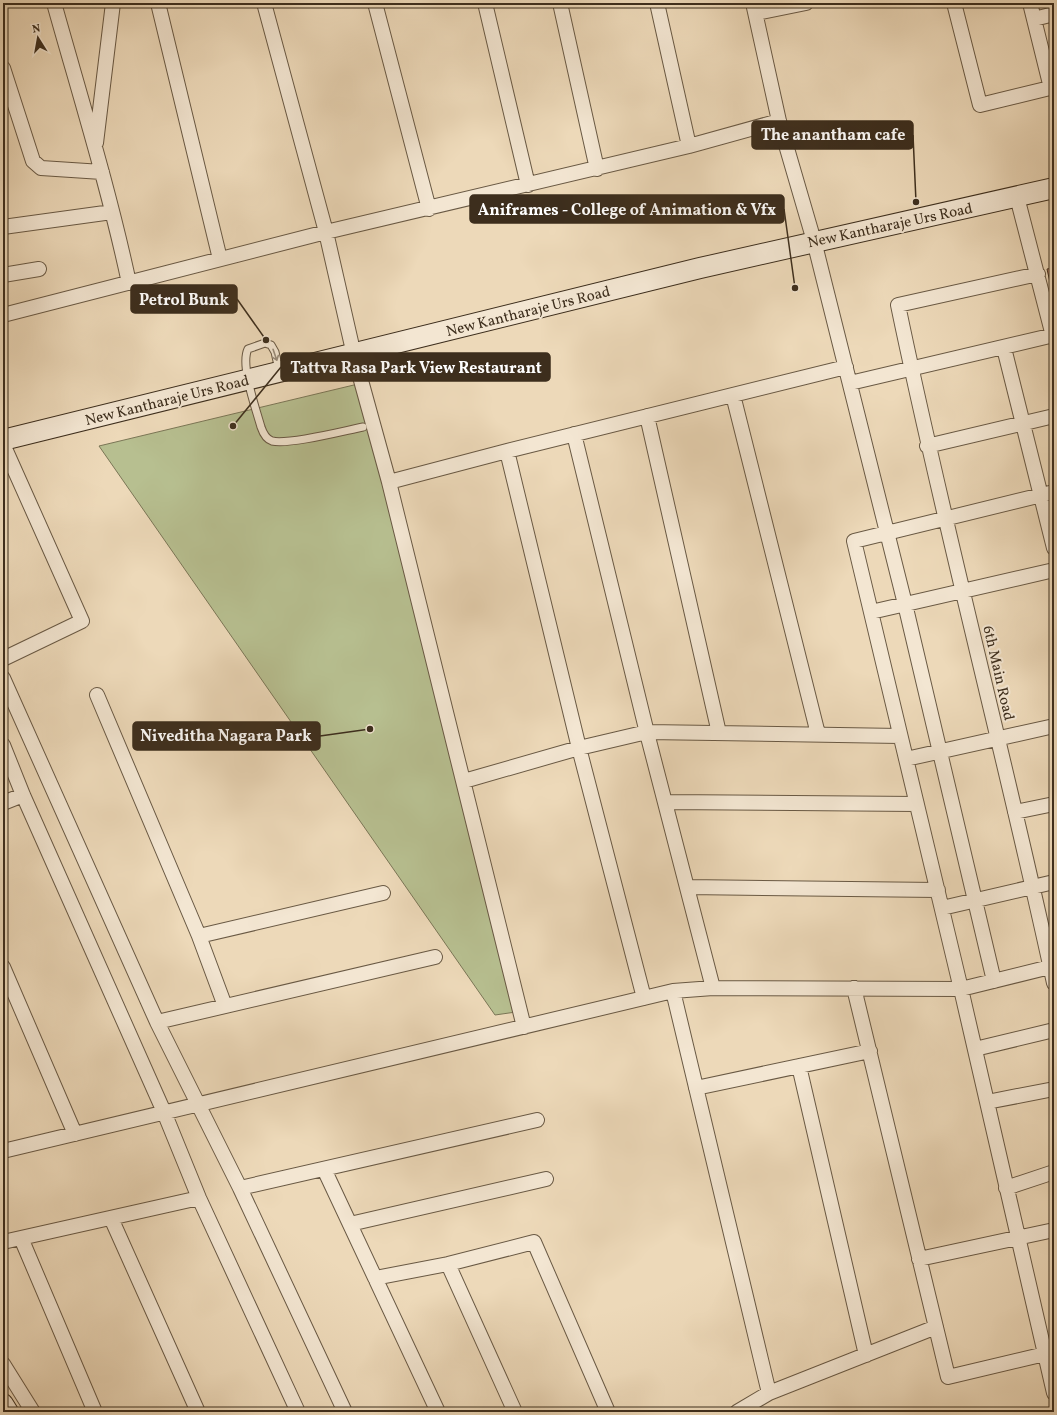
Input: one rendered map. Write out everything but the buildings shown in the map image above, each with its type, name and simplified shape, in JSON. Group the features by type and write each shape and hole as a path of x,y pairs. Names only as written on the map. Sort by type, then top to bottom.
{"main road":[{"name":"New Kantharaje Urs Road","path":"3,440 814,241 1054,188"},
{"path":"3,1404 8,1412"}],"street":[{"path":"54,3 102,172 128,283"},
{"path":"96,150 113,3"},
{"path":"158,3 220,259"},
{"path":"264,3 326,232 354,355 464,780 524,1027"},
{"path":"375,3 429,209"},
{"path":"485,3 528,185"},
{"path":"560,3 597,169"},
{"path":"656,3 689,146"},
{"path":"806,3 755,8 780,121 814,241 905,604 994,980"},
{"path":"954,3 980,105 1052,88 1030,3"},
{"path":"1034,19 1054,14"},
{"path":"3,68 33,161 41,168 102,172"},
{"path":"3,315 326,232 597,169 780,121"},
{"path":"850,383 1053,336 1017,197"},
{"path":"3,228 112,212"},
{"path":"3,275 39,269"},
{"name":"6th Main Road","path":"1038,274 898,306 927,446 1052,966 1054,983"},
{"path":"1004,348 1023,423 1047,494 1054,548"},
{"path":"388,482 846,366"},
{"path":"733,395 818,734"},
{"path":"646,416 719,733"},
{"path":"927,446 1054,416"},
{"path":"574,434 647,732 713,988"},
{"path":"3,444 82,621 3,659"},
{"path":"507,451 579,748 644,998"},
{"path":"1047,494 854,541 962,989 1017,1237 1054,1393"},
{"path":"870,612 1054,570"},
{"path":"3,678 157,1022 240,1188 345,1412"},
{"path":"96,695 199,936 225,1006"},
{"path":"906,759 1054,726"},
{"path":"464,780 579,748 647,732 900,736"},
{"path":"3,745 23,795 164,1112 199,1198 298,1412"},
{"path":"3,803 23,795"},
{"path":"665,802 917,804"},
{"path":"1015,812 1054,804"},
{"path":"942,908 1054,882"},
{"path":"687,887 938,890"},
{"path":"199,936 383,893"},
{"path":"157,1022 435,957"},
{"path":"3,1151 673,991 713,988 962,989 1052,966"},
{"path":"3,968 75,1134"},
{"path":"854,988 948,1377 1045,1354"},
{"path":"673,991 769,1393"},
{"path":"975,1049 1054,1030"},
{"path":"696,1088 870,1051"},
{"path":"799,1066 866,1355"},
{"path":"987,1102 1054,1089"},
{"path":"240,1188 537,1120"},
{"path":"324,1169 438,1412"},
{"path":"1006,1188 1054,1172"},
{"path":"350,1224 546,1179"},
{"path":"3,1242 199,1198"},
{"path":"111,1218 198,1412"},
{"path":"919,1259 1054,1230"},
{"path":"21,1238 95,1412"},
{"path":"374,1278 448,1264 534,1242 608,1412"},
{"path":"448,1264 515,1412"},
{"path":"737,1412 769,1393 936,1327"},
{"path":"3,1364 33,1412"}],"lane":[{"path":"280,372 275,352 271,345 265,343 248,349 245,356 249,380 261,427 265,436 272,441 290,441 362,427"}],"green space":[{"path":"358,384 516,1012 495,1015 99,446"}],"place":[{"name":"The anantham cafe","path":"916,202"},
{"name":"Aniframes - College of Animation & Vfx","path":"795,288"},
{"name":"Petrol Bunk","path":"266,340"},
{"name":"Tattva Rasa Park View Restaurant","path":"233,426"},
{"name":"Niveditha Nagara Park","path":"370,729"}]}
